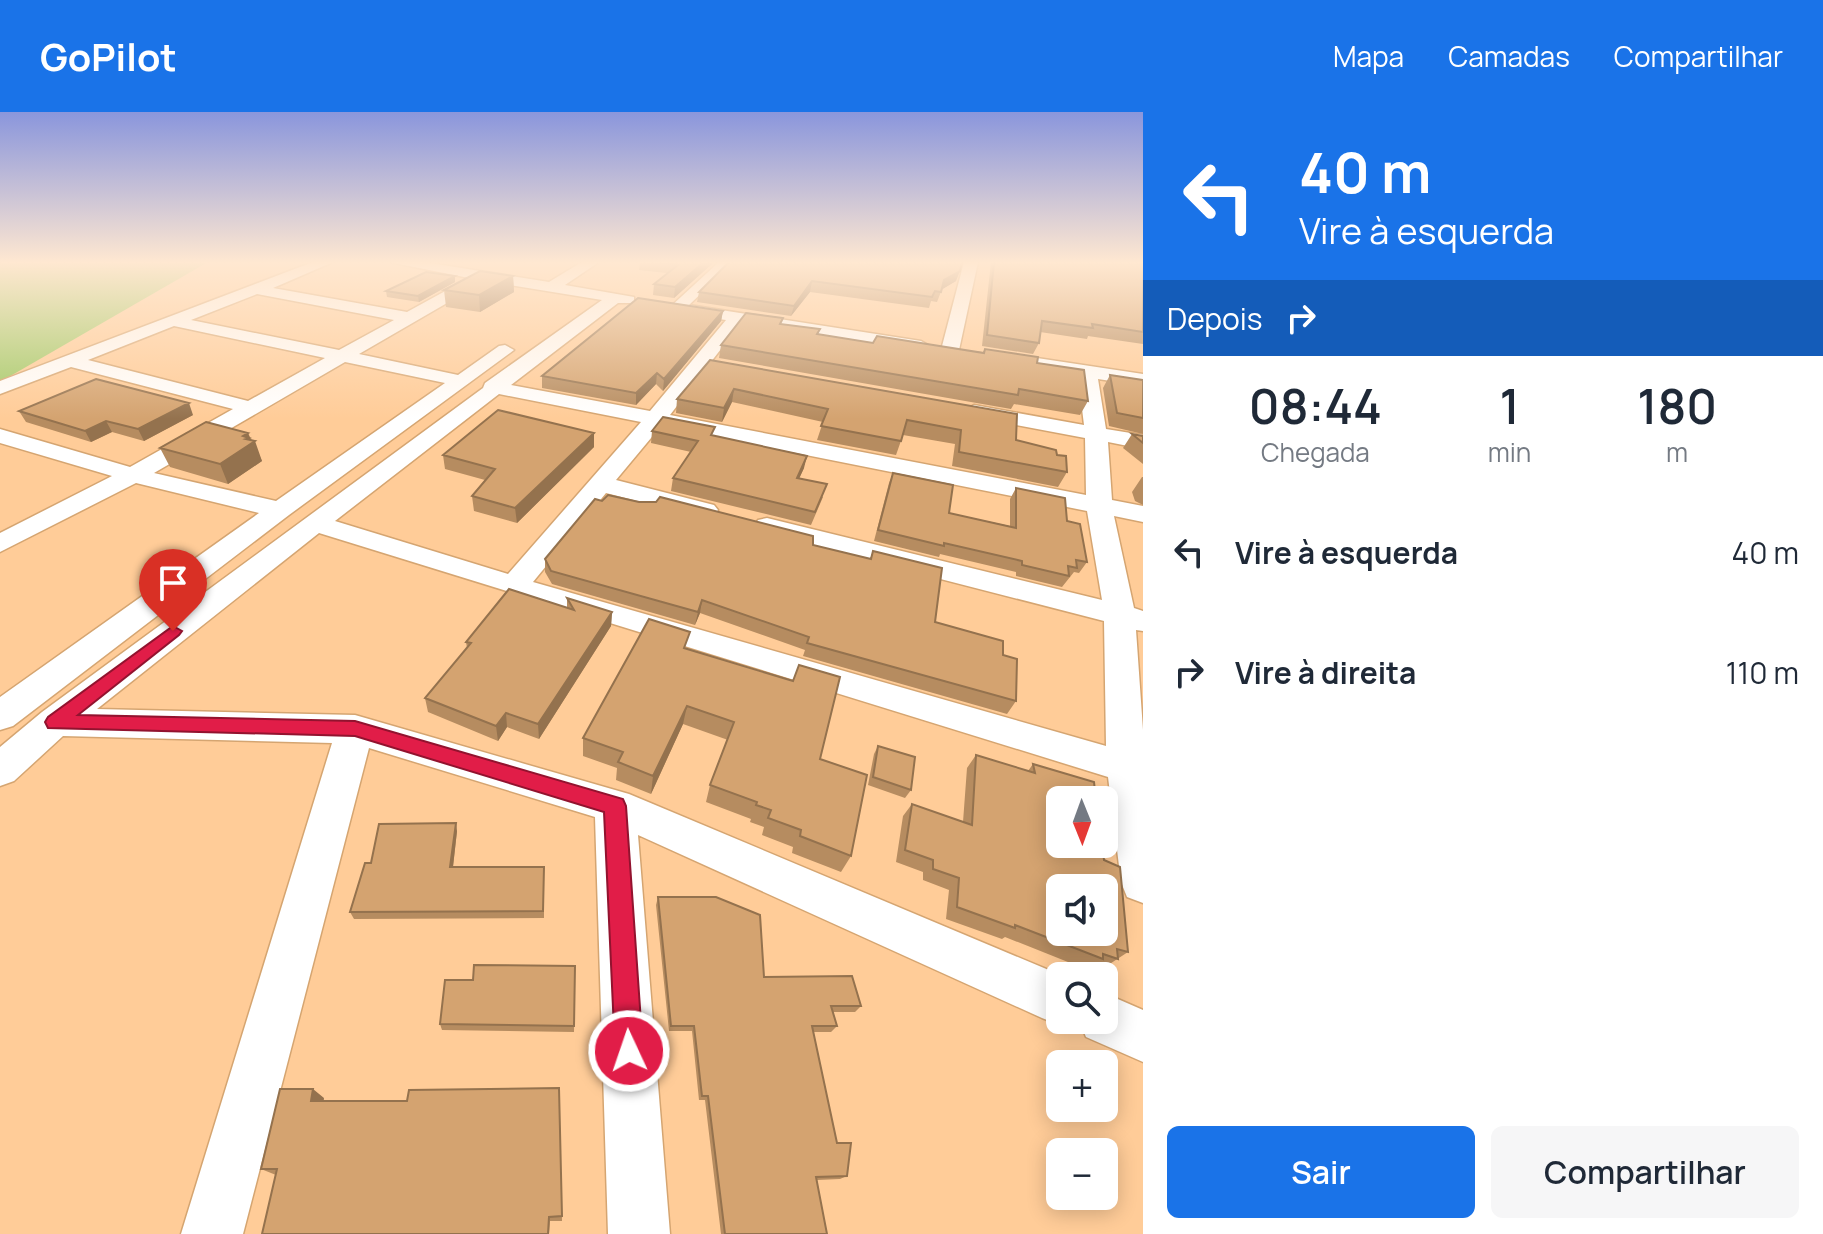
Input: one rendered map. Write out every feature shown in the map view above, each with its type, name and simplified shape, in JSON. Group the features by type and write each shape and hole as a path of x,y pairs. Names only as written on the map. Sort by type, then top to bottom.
{"street":[{"path":"0,388 189,314"},
{"path":"392,314 412,318"},
{"path":"0,544 133,475 418,314"},
{"path":"0,770 55,722 492,387 592,314"},
{"path":"721,314 958,352 963,314"},
{"path":"514,586 656,418 710,365 737,317"},
{"path":"172,321 461,381"},
{"path":"0,716 280,510 523,337"},
{"path":"69,361 252,408"},
{"path":"1026,362 1143,380"},
{"path":"1087,371 1096,433 1099,505 1132,619 1134,769 1143,882"},
{"path":"492,387 1143,514"},
{"path":"954,408 1143,442"},
{"path":"406,420 437,422 437,429"},
{"path":"0,436 133,475 280,510"},
{"path":"601,484 1132,619"},
{"path":"315,523 514,586 1134,769"},
{"path":"55,722 355,729 615,806 1046,994"},
{"path":"212,1234 355,729"},
{"path":"615,806 639,1234"},
{"path":"1118,1025 1143,1036"}],"green space":[{"path":"0,314 117,314 0,382"}],"building":[{"path":"618,314 720,314 664,379 657,373 636,393 542,376"},
{"path":"745,314 783,318 780,324 820,329 817,334 873,343 877,336 984,353 985,349 1038,357 1037,363 1084,370 1088,401 1019,389 1018,395 721,345"},
{"path":"989,314 1143,314 1143,332 1092,324 1093,328 1042,321 1039,343 987,335"},
{"path":"710,360 1017,414 1016,440 1056,450 1057,455 1066,456 1067,472 959,452 961,430 907,420 901,441 821,426 828,409 734,389 724,408 677,399"},
{"path":"1110,375 1143,380 1143,418 1117,413"},
{"path":"96,379 189,403 138,429 106,421 85,431 19,411"},
{"path":"498,410 594,433 515,508 472,496 495,469 443,455"},
{"path":"663,417 715,427 711,435 807,456 797,478 827,484 815,512 673,478 698,441 652,431"},
{"path":"206,422 248,433 243,436 255,441 220,464 160,448"},
{"path":"893,473 953,485 949,513 1016,528 1016,488 1065,498 1067,521 1080,524 1087,562 1076,560 1077,568 1068,566 1069,576 1022,565 1022,561 878,530"},
{"path":"608,495 639,502 656,502 660,497 813,536 813,545 871,559 873,551 942,568 935,622 1003,641 1003,655 1017,659 1016,701 807,643 809,637 702,600 698,612 551,571 545,559 595,499 602,501"},
{"path":"509,589 574,610 567,598 612,612 538,724 506,713 496,726 425,698 471,643 466,642"},
{"path":"649,619 690,632 684,648 793,681 799,665 840,677 820,759 867,775 851,856 800,836 801,830 768,818 771,810 756,805 757,802 710,785 734,722 687,706 653,776 618,762 623,752 583,738"},
{"path":"878,746 915,757 911,790 873,777"},
{"path":"976,755 1035,773 1033,764 1094,782 1094,786 1046,786 1046,858 1104,858 1120,867 1128,952 1117,949 1118,959 1103,954 1103,959 1069,946 1118,946 1118,874 1046,874 1046,937 957,907 959,878 933,869 933,860 905,850 912,804 972,825"},
{"path":"456,823 450,867 544,867 543,911 350,912 365,863 371,863 379,824"},
{"path":"658,897 716,897 760,915 764,977 852,976 861,1006 831,1006 837,1026 812,1026 837,1143 851,1143 847,1176 816,1177 827,1234 725,1234 708,1096 702,1096 694,1026 671,1026"},
{"path":"474,965 575,966 574,1026 440,1024 445,980 473,980"},
{"path":"559,1088 562,1216 549,1217 548,1234 262,1234 277,1169 261,1169 280,1089 313,1089 311,1101 407,1101 409,1090"}],"route":[{"path":"173,631 55,722 355,729 615,806 629,1051"}]}
